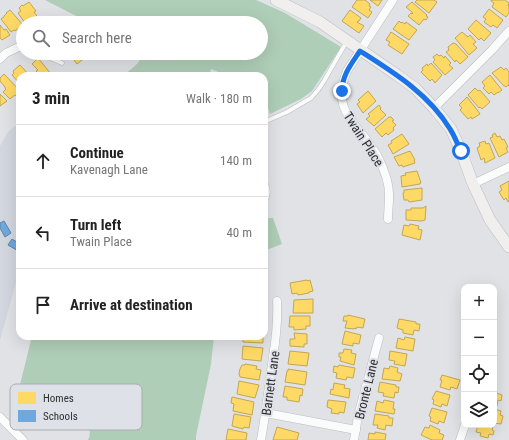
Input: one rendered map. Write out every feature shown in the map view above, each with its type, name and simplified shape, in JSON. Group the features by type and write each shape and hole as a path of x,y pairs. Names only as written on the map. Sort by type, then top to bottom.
{"main road":[{"path":"283,2 320,22 415,88 434,108 451,129 473,184 490,220 509,247"}],"street":[{"name":"Twain Place","path":"388,219 390,197 384,169 378,156 347,115 343,107 341,88 347,71 393,0"},
{"path":"434,108 509,31"},
{"path":"0,59 6,53 16,49"},
{"path":"473,184 509,167"},
{"name":"Barnett Lane","path":"261,440 277,329 277,301"},
{"name":"Bronte Lane","path":"354,440 362,401 379,338"},
{"path":"266,413 356,430"},
{"path":"0,417 10,427"},
{"path":"460,440 465,428"},
{"path":"14,430 24,440"}],"lane":[{"path":"268,120 287,112 311,98 324,81 347,41"},
{"path":"55,60 62,63"}],"path":[{"path":"136,72 142,64 154,60 168,60 184,66 190,72"}],"shaded area":[{"path":"16,125 16,282 0,340 0,146 8,132"}],"green space":[{"path":"45,0 256,0 285,13 341,47 312,91 301,99 270,114 268,108 268,72 219,72 211,69 210,72 128,72 140,60 268,60 268,16 76,16"},
{"path":"268,218 273,218 282,244 268,249"},
{"path":"31,340 214,340 211,364 196,440 88,440 90,430 142,430 142,384 20,384"}],"building: Homes":[{"path":"357,0 365,0 370,4 369,6 371,7 369,10 372,12 368,18 352,7"},
{"path":"370,0 382,0 378,6"},
{"path":"417,0 434,0 437,2 429,13 415,2"},
{"path":"491,0 505,0 509,3 509,13 506,17 492,7 494,3"},
{"path":"29,2 36,11 34,12 37,16 20,16 18,13 21,11 19,8 22,5 23,6"},
{"path":"412,2 428,17 419,25 408,16 413,13 406,7"},
{"path":"489,9 503,20 497,28 493,25 491,27 484,22 486,19 483,17"},
{"path":"10,10 16,17 15,31 14,30 11,32 1,19"},
{"path":"350,10 361,18 357,22 364,26 359,33 342,21"},
{"path":"476,20 491,33 484,41 481,38 479,40 468,29"},
{"path":"399,21 405,24 406,22 417,30 409,40 393,29"},
{"path":"0,25 4,30 6,29 10,35 2,40 0,38"},
{"path":"391,32 409,44 402,54 388,45 390,42 386,40"},
{"path":"462,32 468,37 470,35 476,42 473,44 477,48 469,55 455,38"},
{"path":"453,43 456,44 468,57 460,64 456,60 455,62 446,52 449,50 448,47"},
{"path":"437,54 444,58 445,56 451,63 449,65 453,68 445,75 433,62 435,60 433,57"},
{"path":"36,60 40,60 49,72 37,72 36,71 38,70 32,64"},
{"path":"74,60 82,60 77,64"},
{"path":"431,63 442,75 435,83 432,79 430,81 421,72 423,70 422,68"},
{"path":"20,65 26,72 16,72 16,80 12,75 14,73 13,71"},
{"path":"501,67 504,70 506,68 509,72 509,86 508,85 506,87 492,73"},
{"path":"4,74 16,87 16,96 10,99 3,92 6,89 0,81 0,78"},
{"path":"490,75 502,90 494,95 491,92 489,94 483,88 485,86 482,82"},
{"path":"475,88 478,91 480,90 490,102 482,109 480,107 479,108 468,95"},
{"path":"368,91 376,101 363,113 357,104 360,102 358,100"},
{"path":"0,94 7,101 0,106"},
{"path":"467,97 480,114 472,119 471,117 468,119 460,110 462,108 459,105"},
{"path":"379,105 381,108 380,109 386,115 374,126 366,119 370,116 368,114"},
{"path":"389,117 394,120 392,121 396,125 393,128 394,130 388,135 386,133 382,137 375,129"},
{"path":"495,133 497,137 500,136 502,140 504,139 508,147 506,148 508,152 499,157 490,138 493,137 492,135"},
{"path":"402,134 409,144 393,154 388,145 392,143 391,141"},
{"path":"485,141 486,144 489,143 495,158 485,163 484,158 481,160 477,148 480,146 479,143"},
{"path":"410,151 415,163 403,167 402,165 399,166 394,157"},
{"path":"417,171 421,183 402,187 401,176 406,175 405,173"},
{"path":"509,181 508,202 506,198 504,200 499,192 502,190 500,186"},
{"path":"422,188 422,200 409,202 408,200 404,200 404,190"},
{"path":"426,206 425,220 406,220 406,210 411,210 411,208 423,208"},
{"path":"410,224 419,226 418,229 422,230 420,240 402,235 404,225 409,226"},
{"path":"310,280 313,291 298,295 297,293 292,294 290,283"},
{"path":"313,299 313,313 293,313 294,300"},
{"path":"348,315 365,319 363,328 345,328 347,321 343,321 344,316"},
{"path":"290,316 310,316 310,326 306,326 306,329 294,330 294,327 289,327"},
{"path":"399,319 420,324 419,331 414,330 413,335 403,333 403,330 397,328"},
{"path":"345,331 361,335 359,344 353,343 353,346 342,344"},
{"path":"294,333 307,334 307,344 304,344 304,347 290,346 290,339 295,339"},
{"path":"405,337 415,339 413,351 396,348 398,338 404,340"},
{"path":"243,340 263,340 263,343 243,342"},
{"path":"243,346 263,348 261,361 242,359"},
{"path":"344,349 352,350 351,353 356,354 354,365 340,361 341,357 339,357 339,353 343,353"},
{"path":"290,351 309,353 307,366 288,364"},
{"path":"390,351 407,354 405,366 394,364 395,361 389,360"},
{"path":"242,365 257,366 256,369 261,370 259,380 240,377 240,369"},
{"path":"339,365 355,368 353,378 347,377 346,380 336,378 337,373 333,372 334,366 338,367"},
{"path":"390,366 398,368 397,372 402,374 400,381 382,379 384,368 389,369"},
{"path":"288,369 307,372 305,385 285,382"},
{"path":"442,375 460,380 457,389 451,387 450,390 440,387"},
{"path":"239,381 259,385 255,398 237,394"},
{"path":"380,382 399,387 398,393 395,392 394,398 383,396 384,393 378,392"},
{"path":"334,383 345,385 344,388 350,389 349,398 330,394 331,389 333,390"},
{"path":"285,386 303,389 299,402 287,400 287,397 283,397"},
{"path":"436,391 450,395 447,406 442,404 441,407 433,404 434,400 432,399"},
{"path":"497,393 502,395 501,401 498,400 497,406"},
{"path":"232,397 254,402 252,415 233,411 234,404 231,403"},
{"path":"328,400 346,402 344,413 331,413 332,409 327,407"},
{"path":"384,400 394,402 394,414 375,411 377,401 383,403"},
{"path":"432,408 447,412 444,423 439,421 438,424 430,421 431,417 429,416"},
{"path":"497,410 501,411 500,415 503,416 501,424 497,423"},
{"path":"234,414 251,417 249,428 244,427 243,429 232,426"},
{"path":"375,414 393,418 392,426 386,425 385,430 377,428 378,425 373,425"},
{"path":"430,425 440,430 439,433 444,435 442,440 432,440 421,435 425,427 429,428"},
{"path":"277,427 299,433 297,440 273,440"},
{"path":"477,428 493,428 492,430 494,431 493,435 489,434 488,438 480,436 481,433 476,432"},
{"path":"228,429 247,433 246,440 226,440"},
{"path":"375,432 386,434 385,440 368,440 369,433 375,434"}],"building: Schools":[{"path":"4,221 11,233 5,237 0,228 0,223"},
{"path":"12,239 16,242 16,250 8,245"}],"route":[{"path":"342,91 341,88 343,79 360,51 415,88 451,129 461,151"}]}
